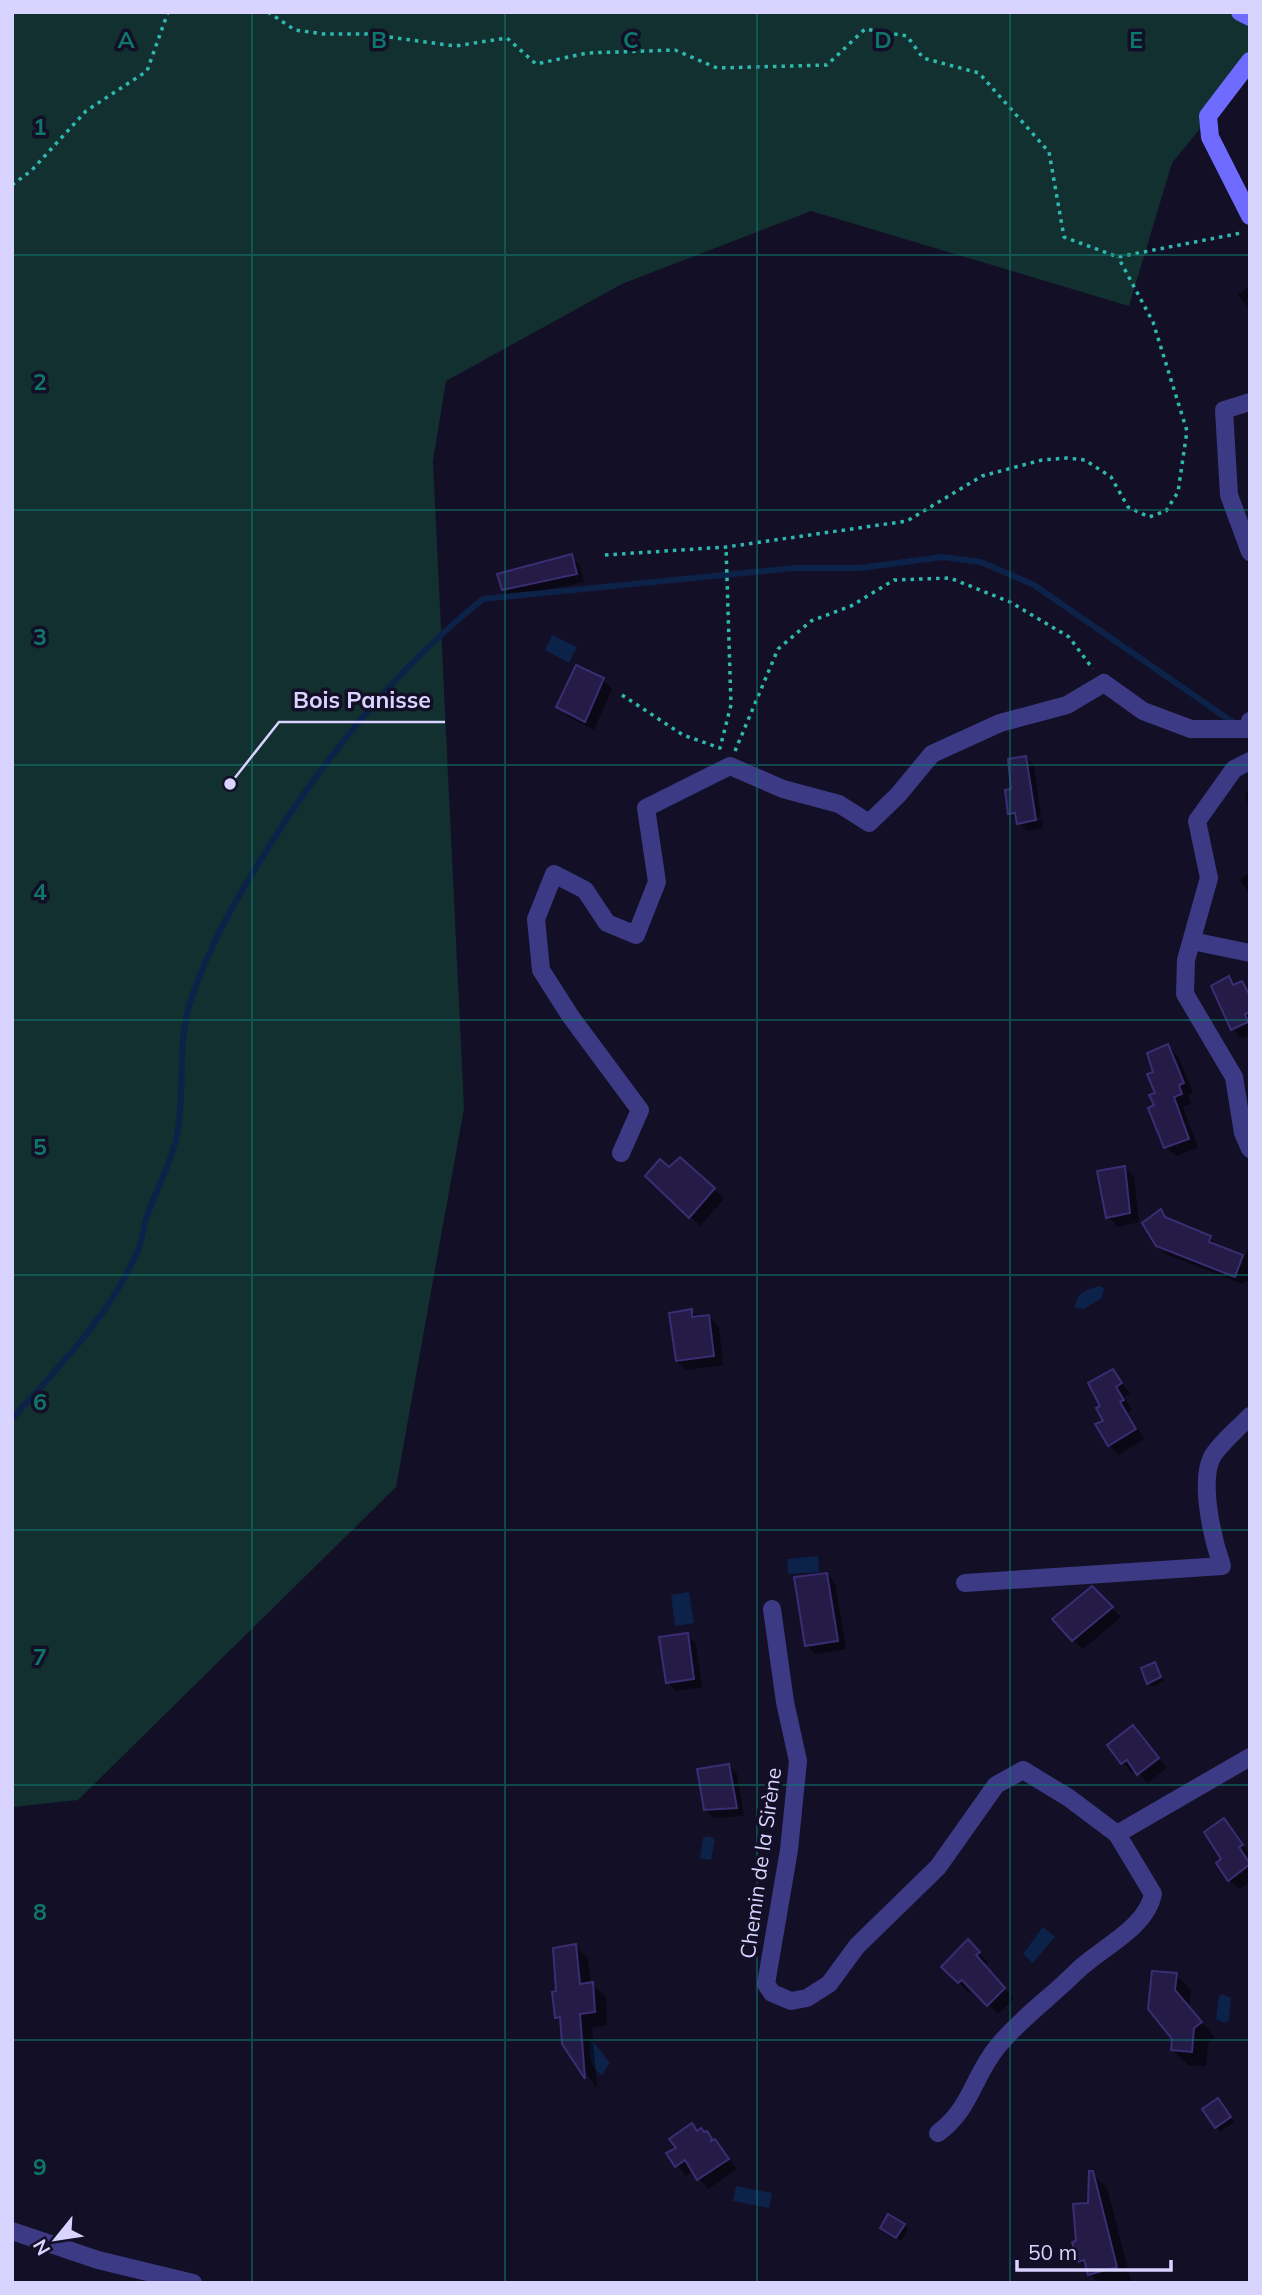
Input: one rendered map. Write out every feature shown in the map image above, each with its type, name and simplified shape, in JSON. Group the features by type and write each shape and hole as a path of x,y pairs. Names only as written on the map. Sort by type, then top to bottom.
{"street":[{"path":"1240,12 1250,17"},
{"path":"1250,61 1208,116 1210,136 1250,216"},
{"path":"1250,402 1224,410 1228,495 1250,552"},
{"path":"621,1153 640,1110 571,1017 541,970 536,919 554,874 585,890 607,923 636,935 657,882 646,808 730,766 783,789 839,804 869,823 932,754 1000,723 1067,705 1104,683 1143,711 1191,729 1248,729 1250,722"},
{"path":"1250,761 1234,769 1196,821 1209,878 1186,960 1185,994 1234,1077 1243,1133 1250,1149"},
{"path":"1192,941 1250,953"},
{"path":"965,1583 1222,1566 1215,1545 1207,1486 1212,1458 1250,1416"},
{"name":"Chemin de la Sirène","path":"772,1609 785,1702 797,1761 789,1850 766,1984 772,1993 791,2001 807,1998 829,1984 857,1946 938,1867 996,1785 1023,1770 1069,1798 1117,1834 1153,1894 1150,1908 1135,1925 1086,1962 998,2046 980,2073 967,2104 938,2133"},
{"path":"1117,1834 1250,1757"},
{"path":"12,2231 98,2260 193,2283"}],"path":[{"path":"12,185 31,171 86,111 147,71 168,12"},
{"path":"268,12 295,30 324,34 366,34 455,46 507,38 536,64 587,53 675,50 716,68 827,65 865,29 907,36 923,58 979,73 1049,152 1064,237 1118,257 1250,232"},
{"path":"605,555 726,547 907,521 982,475 1042,460 1067,458 1085,460 1111,477 1128,507 1149,517 1166,511 1178,492 1187,431 1153,322 1118,257"},
{"path":"622,695 683,735 720,748 731,705 726,547"},
{"path":"730,766 778,649 811,621 851,606 894,580 950,578 1010,602 1069,637 1104,683"}],"green space":[{"path":"12,12 1250,12 1250,67 1172,163 1129,306 811,211 622,284 446,381 433,461 464,1108 396,1487 78,1800 12,1807"}],"water":[{"path":"552,635 577,647 569,663 545,650"},
{"path":"1099,1286 1104,1288 1102,1298 1084,1309 1075,1308 1082,1293"},
{"path":"818,1556 819,1572 788,1574 787,1559"},
{"path":"689,1592 694,1623 675,1626 671,1595"},
{"path":"709,1836 715,1840 711,1860 700,1858 703,1838"},
{"path":"1043,1927 1055,1937 1033,1963 1023,1954"},
{"path":"1222,1994 1231,1998 1229,2020 1225,2023 1216,2019 1219,1996"},
{"path":"591,2039 610,2063 602,2075 590,2059"},
{"path":"736,2186 772,2193 769,2208 733,2201"}],"building":[{"path":"572,554 577,574 502,590 497,574"},
{"path":"576,665 604,678 585,722 556,707"},
{"path":"1026,756 1036,820 1017,824 1015,813 1008,814 1005,790 1011,789 1008,759"},
{"path":"1229,976 1233,985 1242,981 1250,996 1250,1012 1245,1014 1248,1022 1231,1030 1211,986"},
{"path":"1168,1044 1184,1083 1179,1085 1182,1094 1174,1097 1189,1139 1164,1148 1148,1108 1154,1105 1149,1095 1155,1093 1147,1074 1153,1072 1147,1053"},
{"path":"680,1157 715,1188 689,1218 645,1176 660,1159 669,1167"},
{"path":"1125,1166 1130,1213 1106,1218 1097,1171"},
{"path":"1161,1209 1165,1217 1211,1236 1209,1242 1243,1255 1235,1277 1156,1246 1142,1223"},
{"path":"692,1309 692,1317 709,1315 714,1356 676,1361 669,1313"},
{"path":"1113,1369 1122,1383 1116,1387 1124,1400 1120,1402 1136,1429 1108,1446 1095,1424 1103,1421 1096,1408 1100,1406 1088,1383"},
{"path":"827,1573 838,1641 805,1646 794,1577"},
{"path":"1092,1586 1113,1607 1072,1641 1052,1619"},
{"path":"688,1633 694,1679 666,1683 659,1637"},
{"path":"1155,1662 1161,1677 1147,1684 1141,1668"},
{"path":"1133,1725 1159,1758 1137,1775 1127,1760 1121,1764 1107,1745"},
{"path":"729,1764 737,1808 704,1810 697,1769"},
{"path":"1224,1818 1243,1845 1239,1847 1250,1864 1228,1881 1216,1863 1221,1859 1204,1832"},
{"path":"968,1939 980,1952 976,1955 1005,1988 987,2006 962,1980 958,1983 941,1967"},
{"path":"576,1944 580,1984 593,1982 595,2012 580,2014 585,2079 562,2044 560,2017 555,2018 552,1992 556,1991 553,1948"},
{"path":"1152,1971 1177,1973 1175,1990 1202,2022 1194,2028 1192,2052 1171,2050 1172,2039 1148,2009"},
{"path":"1218,2098 1231,2117 1215,2128 1202,2109"},
{"path":"692,2123 697,2131 701,2128 704,2132 707,2131 712,2139 710,2142 715,2139 729,2159 697,2180 685,2160 675,2167 666,2153 676,2148 669,2139"},
{"path":"1089,2171 1093,2171 1117,2267 1088,2275 1084,2260 1078,2262 1072,2242 1076,2241 1073,2204 1088,2203"},
{"path":"888,2214 905,2224 896,2238 880,2228"}],"waterway":[{"path":"12,1419 98,1319 138,1250 146,1219 176,1141 180,1113 182,1050 190,1003 214,944 244,887 337,748 420,655 483,599 795,568 860,568 942,557 981,562 1034,585 1234,723"}],"place":[{"name":"Bois Panisse","path":"230,784"}]}
